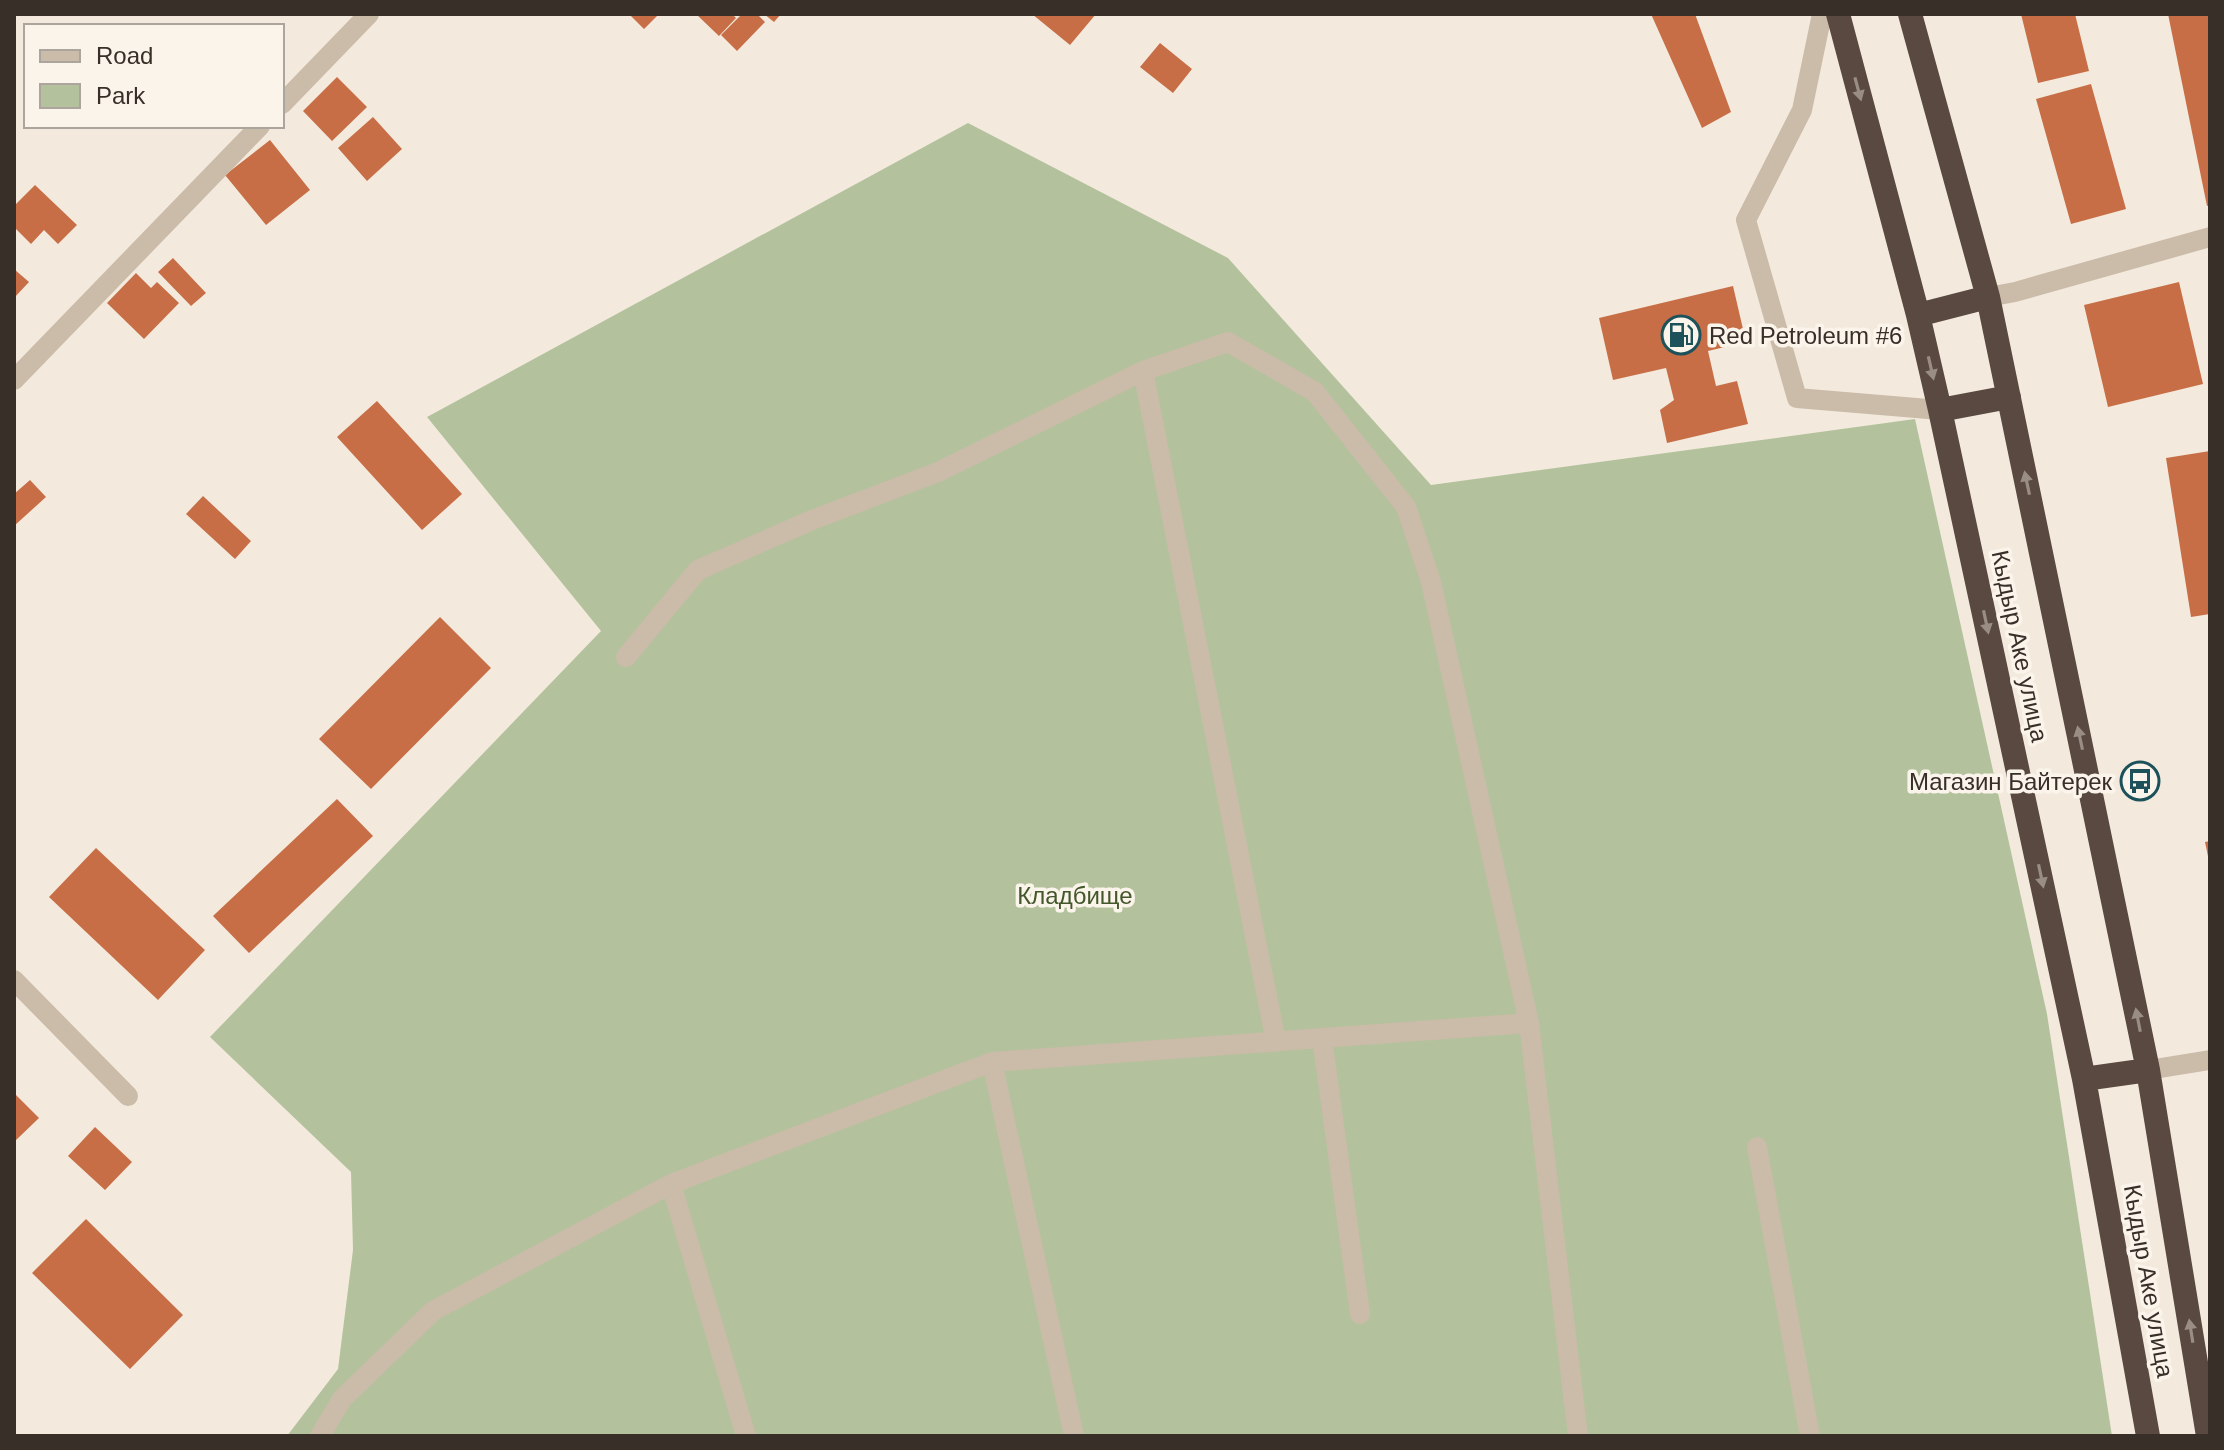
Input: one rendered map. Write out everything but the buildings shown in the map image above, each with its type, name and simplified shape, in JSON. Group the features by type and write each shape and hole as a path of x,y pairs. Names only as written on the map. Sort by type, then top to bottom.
{"highway":[{"name":"Кыдыр Аке улица","path":"1838,14 1940,410 2084,1079 2148,1436"},
{"name":"Кыдыр Аке улица","path":"1910,14 1988,297 2009,397 2148,1070 2208,1436"},
{"path":"1918,315 1988,297"},
{"path":"1940,410 2009,397"},
{"path":"2084,1079 2148,1070"}],"street":[{"path":"284,102 369,14"},
{"path":"1822,14 1802,110 1746,220 1797,398 1940,410"},
{"path":"14,380 258,128"},
{"path":"1988,297 2210,237"},
{"path":"626,657 698,570 812,520 938,472 1143,371 1228,342 1315,392 1406,507 1431,582 1529,1023 1578,1436"},
{"path":"1143,371 1276,1042"},
{"path":"14,980 128,1096"},
{"path":"320,1436 342,1399 433,1311 671,1184 992,1062 1529,1023"},
{"path":"1322,1038 1360,1314"},
{"path":"2148,1070 2210,1060"},
{"path":"992,1062 1074,1436"},
{"path":"1757,1147 1810,1436"},
{"path":"671,1184 746,1436"}],"green space":[{"name":"Кладбище","path":"968,123 1228,258 1431,485 1915,419 2047,1014 2112,1436 287,1436 338,1369 353,1250 351,1172 210,1037 601,631 427,417"}],"place":[{"name":"Red Petroleum #6","path":"1681,335"},
{"name":"Магазин Байтерек","path":"2140,781"}]}
